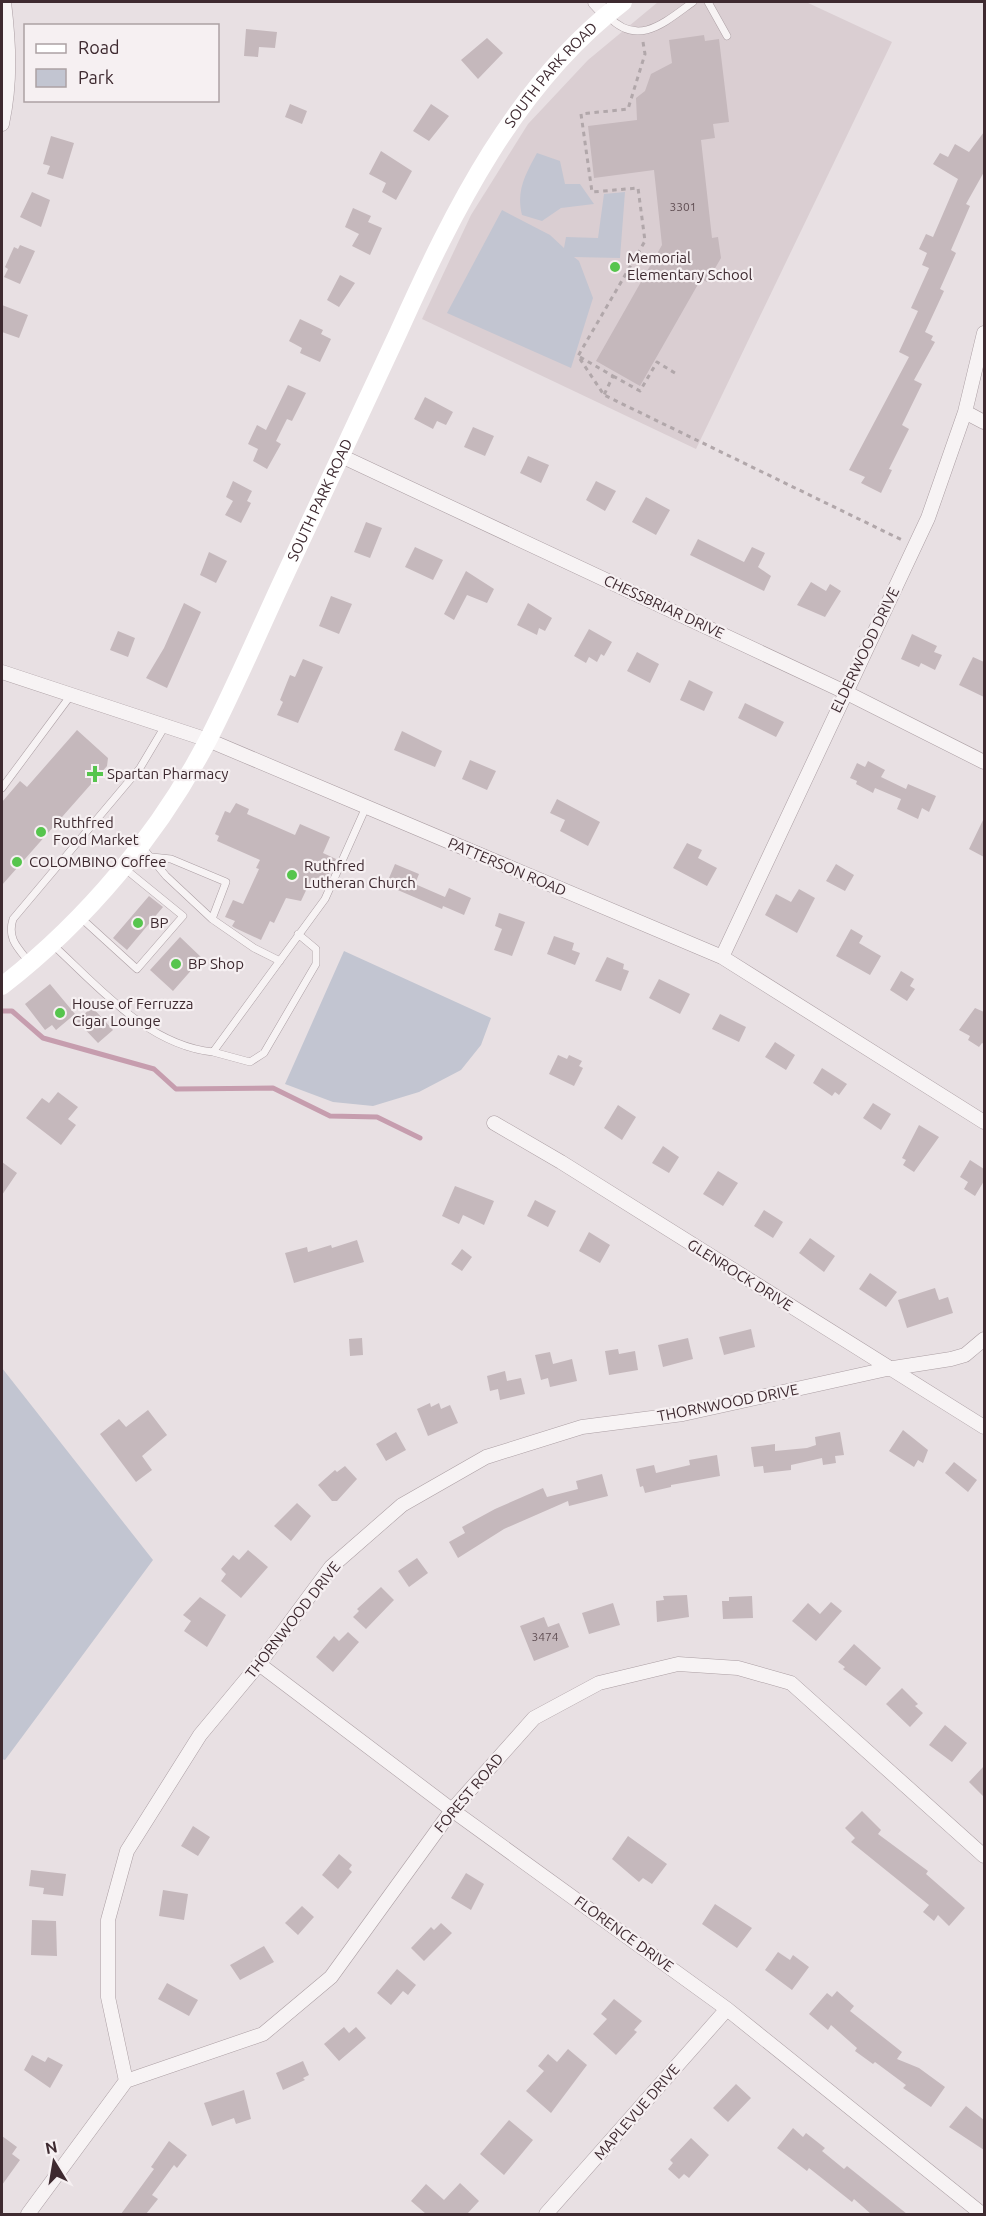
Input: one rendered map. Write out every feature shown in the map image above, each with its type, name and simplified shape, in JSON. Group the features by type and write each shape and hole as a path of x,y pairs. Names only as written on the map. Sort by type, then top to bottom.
{"main road":[{"name":"SOUTH PARK ROAD","path":"2,986 30,964 79,916 123,867 146,851 159,821 208,740 437,246 509,124 600,8 622,2"}],"street":[{"path":"2,124 8,94 10,48 4,2"},
{"name":"ELDERWOOD DRIVE","path":"722,957 928,518 965,412 984,333"},
{"path":"965,412 984,422"},
{"name":"CHESSBRIAR DRIVE","path":"341,456 845,692 984,762"},
{"name":"PATTERSON ROAD","path":"2,672 208,740 722,957 984,1122"},
{"name":"GLENROCK DRIVE","path":"494,1124 561,1162 984,1428"},
{"name":"THORNWOOD DRIVE","path":"126,2081 108,1997 108,1920 127,1851 200,1736 259,1664 331,1567 402,1505 486,1457 582,1427 683,1414 887,1369 951,1359 965,1355 984,1339"},
{"name":"FLORENCE DRIVE","path":"259,1664 452,1810 727,2009 982,2214"},
{"name":"FOREST ROAD","path":"126,2081 263,2034 332,1977 452,1810 534,1718 599,1683 678,1664 738,1668 791,1683 984,1856"},
{"name":"MAPLEVUE DRIVE","path":"546,2214 727,2009"},
{"path":"28,2214 126,2081"}],"lane":[{"path":"600,8 617,26 642,32 658,26 693,2"},
{"path":"708,2 727,36"},
{"path":"2,788 70,695"},
{"path":"30,964 11,939 10,930 13,919 140,768 165,726"},
{"path":"213,1052 325,899 366,807"},
{"path":"146,851 166,876 212,919 254,948 280,961"},
{"path":"146,851 226,882 212,919"},
{"path":"79,916 137,969 183,916 123,867"},
{"path":"51,943 132,1017 176,1044 250,1062 264,1053 316,964 316,949 298,934"}],"path":[{"path":"578,356 645,241 638,188 592,192 581,114 628,109 645,54 642,32"},
{"path":"578,356 640,390 657,362 675,374"},
{"path":"578,356 603,395 915,546"},
{"path":"603,395 613,376"}],"shaded area":[{"name":"Memorial Elementary School","path":"658,2 806,2 892,42 696,449 422,319 471,215 528,124 588,60"}],"green space":[{"path":"537,153 560,161 565,184 580,184 594,204 561,208 542,221 522,215 521,191 525,176"},
{"path":"625,192 620,258 574,257 579,261 593,298 571,368 447,313 502,210 550,235 564,248 566,237 598,238 604,194"},
{"path":"344,951 491,1018 481,1045 461,1070 419,1092 373,1106 333,1102 285,1084"},
{"path":"2,1368 153,1560 5,1760 2,1759"}],"building":[{"path":"246,29 277,32 275,48 259,47 258,57 244,56"},
{"name":"Memorial Elementary School","path":"704,35 705,41 719,39 729,122 713,124 715,138 701,140 712,238 718,237 721,258 707,282 701,279 640,386 596,361 662,245 654,170 594,178 588,126 637,120 636,98 645,91 651,74 672,63 669,40"},
{"path":"487,38 503,53 478,79 461,60"},
{"path":"290,104 307,111 302,124 285,117"},
{"path":"431,104 449,116 429,141 413,131"},
{"path":"984,132 984,172 966,204 970,206 951,250 956,253 940,289 944,291 925,332 933,336 931,340 935,342 914,380 922,384 902,425 909,429 889,469 892,470 881,493 861,483 865,477 849,470 909,357 899,352 918,311 911,308 929,268 922,265 927,253 919,249 926,234 933,237 958,179 933,164 940,153 948,157 955,144 969,152"},
{"path":"51,136 74,143 63,179 47,174 50,166 43,164"},
{"path":"381,151 412,171 396,200 382,192 386,183 369,174"},
{"path":"32,192 50,200 41,227 20,217"},
{"path":"353,208 371,216 368,222 382,228 370,255 352,246 359,234 345,227"},
{"path":"20,245 35,251 20,284 4,277 8,269 5,267 14,247 18,249"},
{"path":"340,275 355,283 339,307 327,300"},
{"path":"2,305 28,315 19,338 2,332"},
{"path":"300,319 323,330 321,334 331,339 320,362 300,353 302,348 289,341"},
{"path":"288,385 306,393 292,421 287,419 276,441 281,444 267,469 253,461 258,449 248,444 257,425 266,430"},
{"path":"425,397 453,412 446,425 437,421 433,429 414,419"},
{"path":"473,427 494,436 485,456 464,447"},
{"path":"528,456 549,465 541,483 520,473"},
{"path":"233,481 252,491 247,501 251,503 241,523 225,515 233,501 226,497"},
{"path":"596,481 616,491 605,511 586,500"},
{"path":"646,497 670,510 656,535 632,522"},
{"path":"366,522 382,528 370,558 354,552"},
{"path":"698,539 744,562 752,547 765,553 758,567 771,576 764,591 690,555"},
{"path":"415,547 443,560 433,580 405,567"},
{"path":"209,552 227,561 216,583 200,575"},
{"path":"466,571 494,589 487,603 467,595 454,620 444,614"},
{"path":"811,582 826,591 830,584 841,591 825,617 797,605"},
{"path":"331,596 352,604 339,634 319,626"},
{"path":"184,603 201,612 167,688 146,678 164,648"},
{"path":"528,603 552,618 545,631 539,628 537,635 517,625"},
{"path":"589,629 612,642 604,656 601,654 597,662 589,657 586,663 574,656"},
{"path":"118,631 135,638 128,657 110,650"},
{"path":"912,634 937,646 934,652 942,655 935,670 921,663 919,667 901,659"},
{"path":"637,652 659,664 650,683 627,671"},
{"path":"973,657 984,662 984,697 959,685"},
{"path":"303,659 323,667 298,723 277,715 290,675 295,677"},
{"path":"689,680 713,692 704,711 680,700"},
{"path":"745,703 784,722 776,737 738,718"},
{"path":"77,730 108,758 107,766 2,885 2,802 20,781 27,787"},
{"path":"402,731 442,751 435,767 394,750"},
{"path":"470,760 496,771 487,790 462,779"},
{"path":"868,761 885,770 881,777 906,789 908,784 936,796 929,812 922,808 918,819 897,809 901,799 875,788 873,793 856,784 857,781 850,778 857,763 865,767"},
{"path":"557,799 600,822 588,846 560,831 565,820 550,813"},
{"name":"Ruthfred Lutheran Church","path":"236,803 249,809 247,814 295,835 300,824 330,837 323,853 336,859 324,886 311,880 301,901 286,898 274,923 270,921 261,940 235,928 232,926 235,921 225,917 233,900 243,904 259,869 256,868 260,860 217,841 219,836 215,834 225,811 230,813"},
{"path":"984,818 984,857 969,849"},
{"path":"687,843 702,850 698,858 717,868 707,886 673,868"},
{"path":"395,864 419,874 415,884 445,897 449,888 471,898 464,915 443,906 442,909 386,885"},
{"path":"836,864 854,875 845,891 826,881"},
{"path":"799,889 815,898 797,933 765,915 776,894 791,902"},
{"name":"BP","path":"149,896 163,907 127,950 113,938"},
{"path":"499,913 525,922 512,956 494,950 502,929 495,926"},
{"path":"851,929 863,936 859,943 881,956 870,975 836,956"},
{"path":"554,936 574,943 572,950 580,953 575,965 547,954"},
{"name":"BP Shop","path":"180,937 202,958 173,991 150,970"},
{"path":"607,957 624,964 623,969 629,971 621,991 595,981"},
{"path":"901,971 914,979 910,986 915,989 907,1001 890,990"},
{"path":"659,979 690,994 680,1014 649,998"},
{"path":"50,984 75,1014 56,1030 52,1025 45,1030 25,1004"},
{"path":"92,1007 113,1030 98,1043 77,1021"},
{"path":"975,1008 984,1012 984,1044 982,1043 979,1047 968,1040 970,1036 959,1030"},
{"path":"720,1014 746,1027 739,1042 712,1029"},
{"path":"775,1042 795,1055 786,1070 765,1057"},
{"path":"558,1055 567,1059 569,1055 582,1061 579,1066 583,1068 574,1086 549,1074"},
{"path":"822,1068 847,1084 839,1095 835,1092 832,1096 813,1083"},
{"path":"58,1092 78,1107 68,1119 76,1125 61,1145 26,1118 42,1098 49,1103"},
{"path":"873,1103 891,1114 881,1130 863,1118"},
{"path":"618,1105 636,1117 622,1140 604,1128"},
{"path":"919,1125 939,1137 914,1172 903,1165 906,1160 902,1158"},
{"path":"663,1146 679,1157 669,1173 652,1163"},
{"path":"970,1160 984,1169 984,1181 975,1196 964,1189 968,1182 960,1177"},
{"path":"2,1162 17,1173 2,1195"},
{"path":"718,1171 738,1183 723,1206 703,1194"},
{"path":"455,1186 494,1201 484,1225 463,1215 459,1224 442,1216"},
{"path":"535,1200 556,1211 548,1227 527,1216"},
{"path":"764,1210 783,1222 773,1238 754,1226"},
{"path":"589,1232 610,1245 600,1263 579,1251"},
{"path":"810,1238 835,1256 824,1272 799,1253"},
{"path":"357,1240 364,1262 294,1283 285,1253 307,1247 308,1252 331,1245 332,1248"},
{"path":"462,1249 472,1257 462,1271 451,1264"},
{"path":"870,1273 897,1292 886,1307 859,1289"},
{"path":"935,1288 939,1300 948,1297 953,1313 907,1328 898,1300"},
{"path":"751,1329 755,1347 724,1355 719,1337"},
{"path":"362,1338 363,1355 350,1356 349,1339"},
{"path":"688,1338 693,1359 663,1367 658,1345"},
{"path":"618,1349 619,1354 635,1351 638,1370 609,1375 605,1351"},
{"path":"550,1352 553,1364 572,1359 577,1381 550,1387 548,1378 541,1380 535,1355"},
{"path":"505,1371 507,1381 521,1378 525,1394 500,1400 498,1389 490,1391 487,1376"},
{"path":"430,1403 431,1407 439,1403 441,1409 450,1405 458,1423 428,1436 417,1409"},
{"path":"148,1410 167,1435 142,1456 152,1470 136,1482 100,1434 119,1419 126,1427"},
{"path":"903,1430 928,1450 923,1463 918,1460 914,1467 889,1451"},
{"path":"396,1432 406,1450 386,1461 376,1444"},
{"path":"840,1432 844,1455 835,1456 836,1463 823,1465 822,1458 791,1465 791,1470 764,1473 763,1466 754,1467 751,1447 775,1444 775,1451 807,1448 816,1445 815,1437"},
{"path":"717,1455 720,1476 671,1485 671,1487 645,1493 643,1486 640,1487 636,1469 654,1465 656,1473 690,1465 689,1460"},
{"path":"954,1462 977,1480 968,1492 945,1473"},
{"path":"345,1466 357,1479 337,1501 332,1501 318,1485 335,1470 337,1472"},
{"path":"602,1474 608,1496 569,1506 568,1501 504,1529 458,1558 449,1542 465,1533 462,1527 495,1509 543,1488 547,1497 578,1489 576,1481"},
{"path":"297,1503 311,1516 291,1541 274,1526"},
{"path":"248,1550 268,1567 241,1598 221,1581 226,1574 221,1569 233,1555 239,1560"},
{"path":"417,1558 428,1573 409,1587 398,1571"},
{"path":"381,1587 394,1600 366,1629 353,1617 359,1611 357,1609"},
{"path":"687,1595 689,1617 657,1622 656,1601 664,1600 663,1596"},
{"path":"752,1596 753,1618 723,1619 722,1601 729,1601 729,1597"},
{"path":"200,1597 226,1615 207,1647 184,1631 191,1621 183,1615"},
{"path":"831,1602 842,1611 816,1641 792,1621 808,1603 820,1614"},
{"path":"613,1603 620,1625 589,1634 582,1613"},
{"path":"544,1617 548,1627 559,1623 569,1647 534,1661 520,1626"},
{"path":"348,1632 359,1642 333,1672 316,1657 334,1636 339,1641"},
{"path":"854,1644 881,1668 866,1686 843,1669 845,1667 838,1662"},
{"path":"902,1688 918,1704 915,1706 923,1713 910,1727 886,1704"},
{"path":"945,1725 967,1743 952,1762 929,1745"},
{"path":"984,1766 984,1797 969,1782"},
{"path":"862,1811 881,1830 878,1834 928,1871 926,1874 965,1908 949,1926 938,1915 934,1921 923,1912 929,1905 851,1842 855,1838 845,1828"},
{"path":"193,1826 210,1837 198,1856 181,1846"},
{"path":"628,1836 667,1864 652,1884 643,1878 639,1882 612,1859"},
{"path":"339,1854 352,1865 349,1869 352,1872 338,1889 322,1875"},
{"path":"31,1870 66,1874 63,1896 43,1894 44,1888 29,1886"},
{"path":"466,1873 484,1884 471,1910 451,1898"},
{"path":"163,1890 188,1894 184,1920 159,1916"},
{"path":"715,1904 752,1928 737,1948 702,1924"},
{"path":"302,1906 314,1917 298,1935 285,1923"},
{"path":"32,1920 56,1921 57,1956 31,1955"},
{"path":"441,1923 452,1933 424,1961 411,1948 431,1927 434,1930"},
{"path":"264,1946 274,1962 240,1980 230,1965"},
{"path":"778,1952 790,1960 793,1955 809,1967 792,1990 765,1970"},
{"path":"397,1969 416,1985 408,1995 403,1991 391,2005 377,1993"},
{"path":"167,1983 198,2000 189,2016 158,1999"},
{"path":"837,1991 854,2006 850,2011 902,2052 897,2059 919,2068 945,2087 931,2107 903,2088 906,2085 875,2062 873,2064 855,2051 857,2048 831,2025 828,2030 809,2014 827,1993 832,1997"},
{"path":"614,1999 642,2021 634,2030 637,2032 616,2055 593,2034 607,2019 601,2014"},
{"path":"344,2027 349,2033 356,2027 366,2038 339,2061 324,2044"},
{"path":"568,2049 587,2065 551,2113 526,2091 544,2071 538,2066 548,2054 557,2062"},
{"path":"32,2055 45,2062 48,2057 63,2065 50,2088 24,2070"},
{"path":"303,2061 309,2075 303,2078 305,2080 283,2090 276,2073"},
{"path":"736,2084 751,2098 728,2122 713,2108"},
{"path":"244,2090 251,2119 236,2124 234,2118 212,2126 204,2103"},
{"path":"966,2106 984,2120 984,2150 949,2127"},
{"path":"509,2120 533,2140 504,2175 480,2154"},
{"path":"793,2128 803,2137 806,2133 825,2148 822,2151 844,2169 847,2166 907,2214 871,2214 854,2199 852,2202 809,2168 807,2171 777,2148"},
{"path":"2,2136 17,2147 12,2154 20,2160 2,2185"},
{"path":"691,2138 709,2155 689,2178 684,2174 679,2179 668,2169 673,2163 670,2160"},
{"path":"169,2141 187,2155 177,2168 174,2165 152,2195 158,2199 146,2214 121,2214 154,2169 151,2167"},
{"path":"460,2183 479,2201 467,2214 426,2214 411,2201 426,2184 444,2200"}],"waterway":[{"path":"2,1011 12,1011 43,1038 154,1069 176,1089 273,1088 330,1116 377,1117 420,1138"}],"place":[{"name":"Memorial Elementary School","path":"615,267"},
{"name":"Spartan Pharmacy","path":"95,774"},
{"name":"Ruthfred Food Market","path":"41,832"},
{"name":"COLOMBINO Coffee","path":"17,862"},
{"name":"Ruthfred Lutheran Church","path":"292,875"},
{"name":"BP","path":"138,923"},
{"name":"BP Shop","path":"176,964"},
{"name":"House of Ferruzza Cigar Lounge","path":"60,1013"}]}
